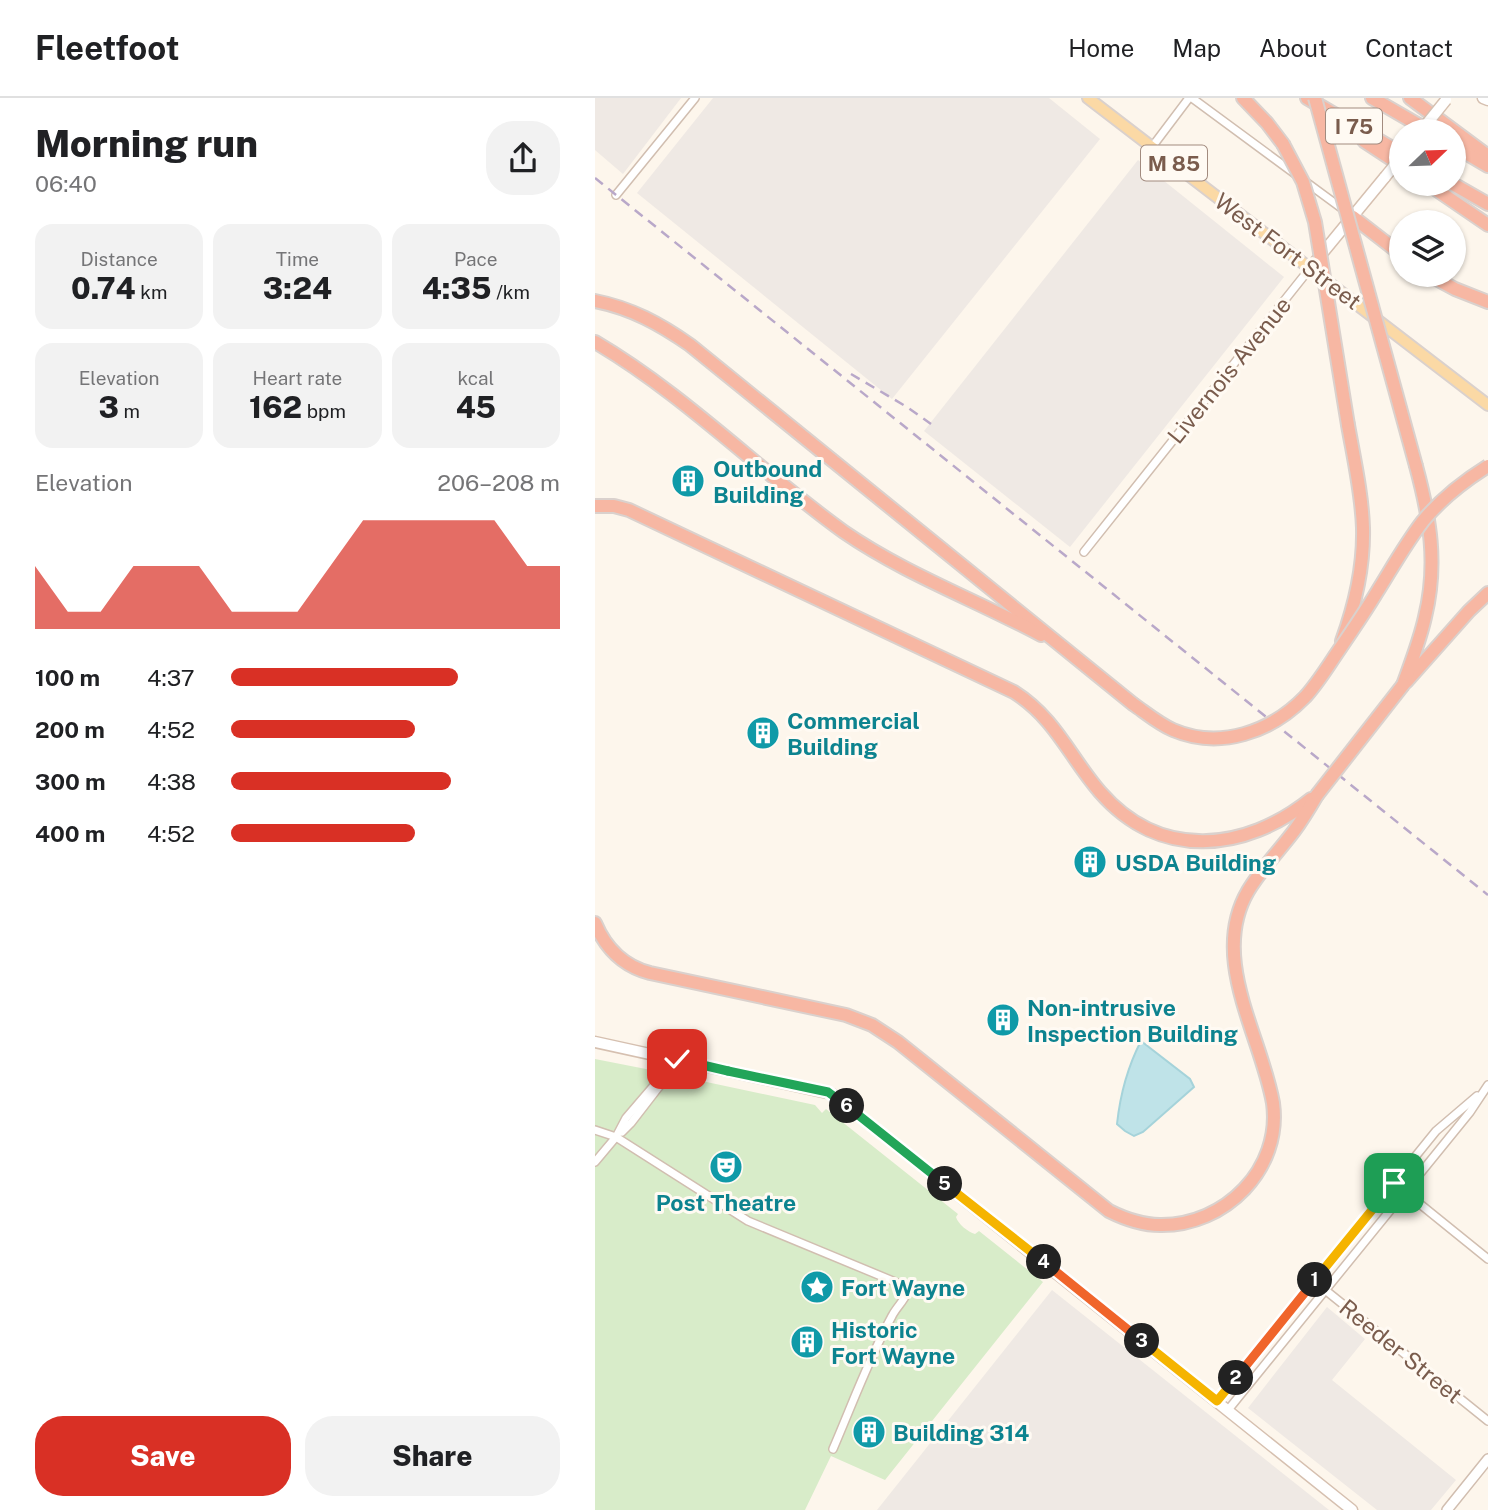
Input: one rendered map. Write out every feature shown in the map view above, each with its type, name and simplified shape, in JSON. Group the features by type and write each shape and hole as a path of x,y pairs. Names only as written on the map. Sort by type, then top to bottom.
{"highway":[{"path":"1243,98 1283,144 1303,181 1315,222 1362,511 1363,540 1359,584 1338,651"},
{"name":"I 75","path":"1307,98 1389,147"},
{"name":"I 75","path":"1372,98 1408,119"},
{"path":"1410,98 1488,156"},
{"path":"1317,102 1364,141 1389,157"},
{"path":"1317,102 1429,520 1432,567 1426,616 1403,685"},
{"path":"1467,154 1488,166"},
{"path":"1467,192 1488,204"},
{"path":"1445,196 1488,225"},
{"path":"1353,217 1389,245"},
{"path":"1451,287 1488,302"},
{"path":"595,301 639,314 660,324 690,345 1133,704 1164,725 1187,735 1215,738 1239,736 1268,726 1298,704 1321,677 1422,522 1456,488 1488,466"},
{"path":"595,342 661,384 780,482 861,543 1069,650"},
{"path":"595,506 614,506 629,510 1014,692 1048,720 1099,791 1130,818 1146,827 1179,838 1211,841 1246,835 1276,823 1317,795"},
{"path":"595,923 612,951 635,969 846,1015 872,1025 898,1042 1102,1206 1120,1216 1133,1221 1162,1225 1201,1218 1230,1203 1243,1191 1259,1170 1272,1137 1272,1096 1238,980 1234,956 1234,930 1239,910 1252,886 1300,823 1317,795 1403,685 1488,593"}],"main road":[{"name":"West Fort Street","path":"1088,98 1488,405"},
{"path":"1431,119 1447,99"},
{"name":"Livernois Avenue","path":"1311,268 1389,172"},
{"path":"595,1042 832,1094 1352,1510"}],"street":[{"path":"616,195 695,98"},
{"path":"1152,147 1191,98 1353,217"},
{"name":"Livernois Avenue","path":"1084,552 1311,268"},
{"path":"595,1162 616,1137 626,1118 677,1059"},
{"path":"1217,1401 1436,1131 1486,1091"},
{"path":"1228,1410 1486,1091"},
{"path":"595,1130 616,1137 748,1220 901,1283 907,1290 906,1297 896,1308 882,1334 833,1449"},
{"path":"1394,1183 1488,1258"},
{"name":"Reeder Street","path":"1314,1281 1488,1421"},
{"path":"1447,1510 1488,1459"}],"shaded area":[{"path":"595,98 681,98 623,174 595,150"},
{"path":"713,98 1049,98 1100,139 892,399 637,193"},
{"path":"1138,160 1284,277 1070,547 924,431"},
{"path":"1052,1290 1329,1510 877,1510"},
{"path":"1327,1307 1365,1339 1332,1380 1456,1480 1431,1510 1377,1510 1248,1408"}],"green space":[{"name":"Fort Wayne","path":"595,1059 651,1070 667,1083 675,1085 683,1077 815,1105 822,1113 826,1109 958,1214 957,1220 969,1231 975,1234 979,1231 1043,1282 885,1480 831,1456 805,1510 595,1510"}],"water":[{"path":"1141,1041 1190,1079 1194,1087 1143,1132 1134,1136 1117,1124 1125,1081"}],"railway":[{"path":"595,178 1488,895"},
{"path":"851,374 931,424"}],"place":[{"name":"Outbound Building","path":"688,481"},
{"name":"Commercial Building","path":"763,733"},
{"name":"USDA Building","path":"1090,862"},
{"name":"Non-intrusive Inspection Building","path":"1003,1020"},
{"name":"Post Theatre","path":"726,1167"},
{"name":"Fort Wayne","path":"817,1287"},
{"name":"Historic Fort Wayne","path":"807,1342"},
{"name":"Building 314","path":"869,1432"}],"route":[{"path":"677,1059 832,1094 1217,1401 1394,1183"}]}
